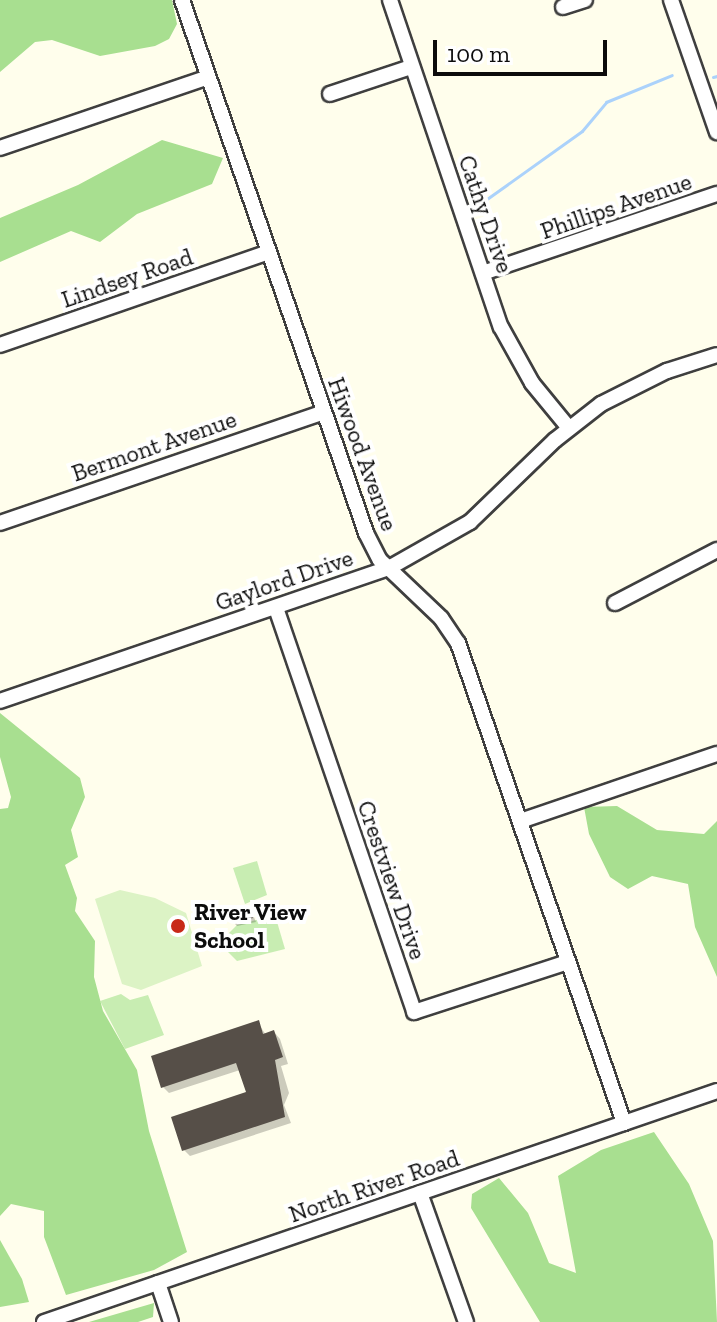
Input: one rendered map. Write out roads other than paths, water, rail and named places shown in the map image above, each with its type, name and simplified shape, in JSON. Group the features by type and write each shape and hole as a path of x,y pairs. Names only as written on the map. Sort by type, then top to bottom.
{"street":[{"name":"Hiwood Avenue","path":"182,0 322,413 366,533 389,568 441,618 458,643 624,1123"},
{"name":"Cathy Drive","path":"390,0 483,273 516,356 569,428"},
{"path":"563,7 585,0"},
{"path":"671,0 717,132"},
{"path":"330,94 411,67"},
{"path":"0,148 208,77"},
{"name":"Phillips Avenue","path":"483,273 717,194"},
{"name":"Lindsey Road","path":"0,345 268,252"},
{"name":"Gaylord Drive","path":"0,701 389,568 470,522 569,428 624,390 717,355"},
{"name":"Bermont Avenue","path":"0,523 322,413"},
{"path":"615,603 717,550"},
{"name":"Crestview Drive","path":"276,608 414,1012 568,962"},
{"path":"520,821 717,754"},
{"name":"North River Road","path":"44,1322 717,1091"},
{"path":"420,1193 466,1322"},
{"path":"158,1283 171,1322"}],"waterway":[{"path":"484,201 582,131 606,102 672,75"},
{"path":"713,77 717,76"}],"place":[{"name":"River View School","path":"178,926"}]}
